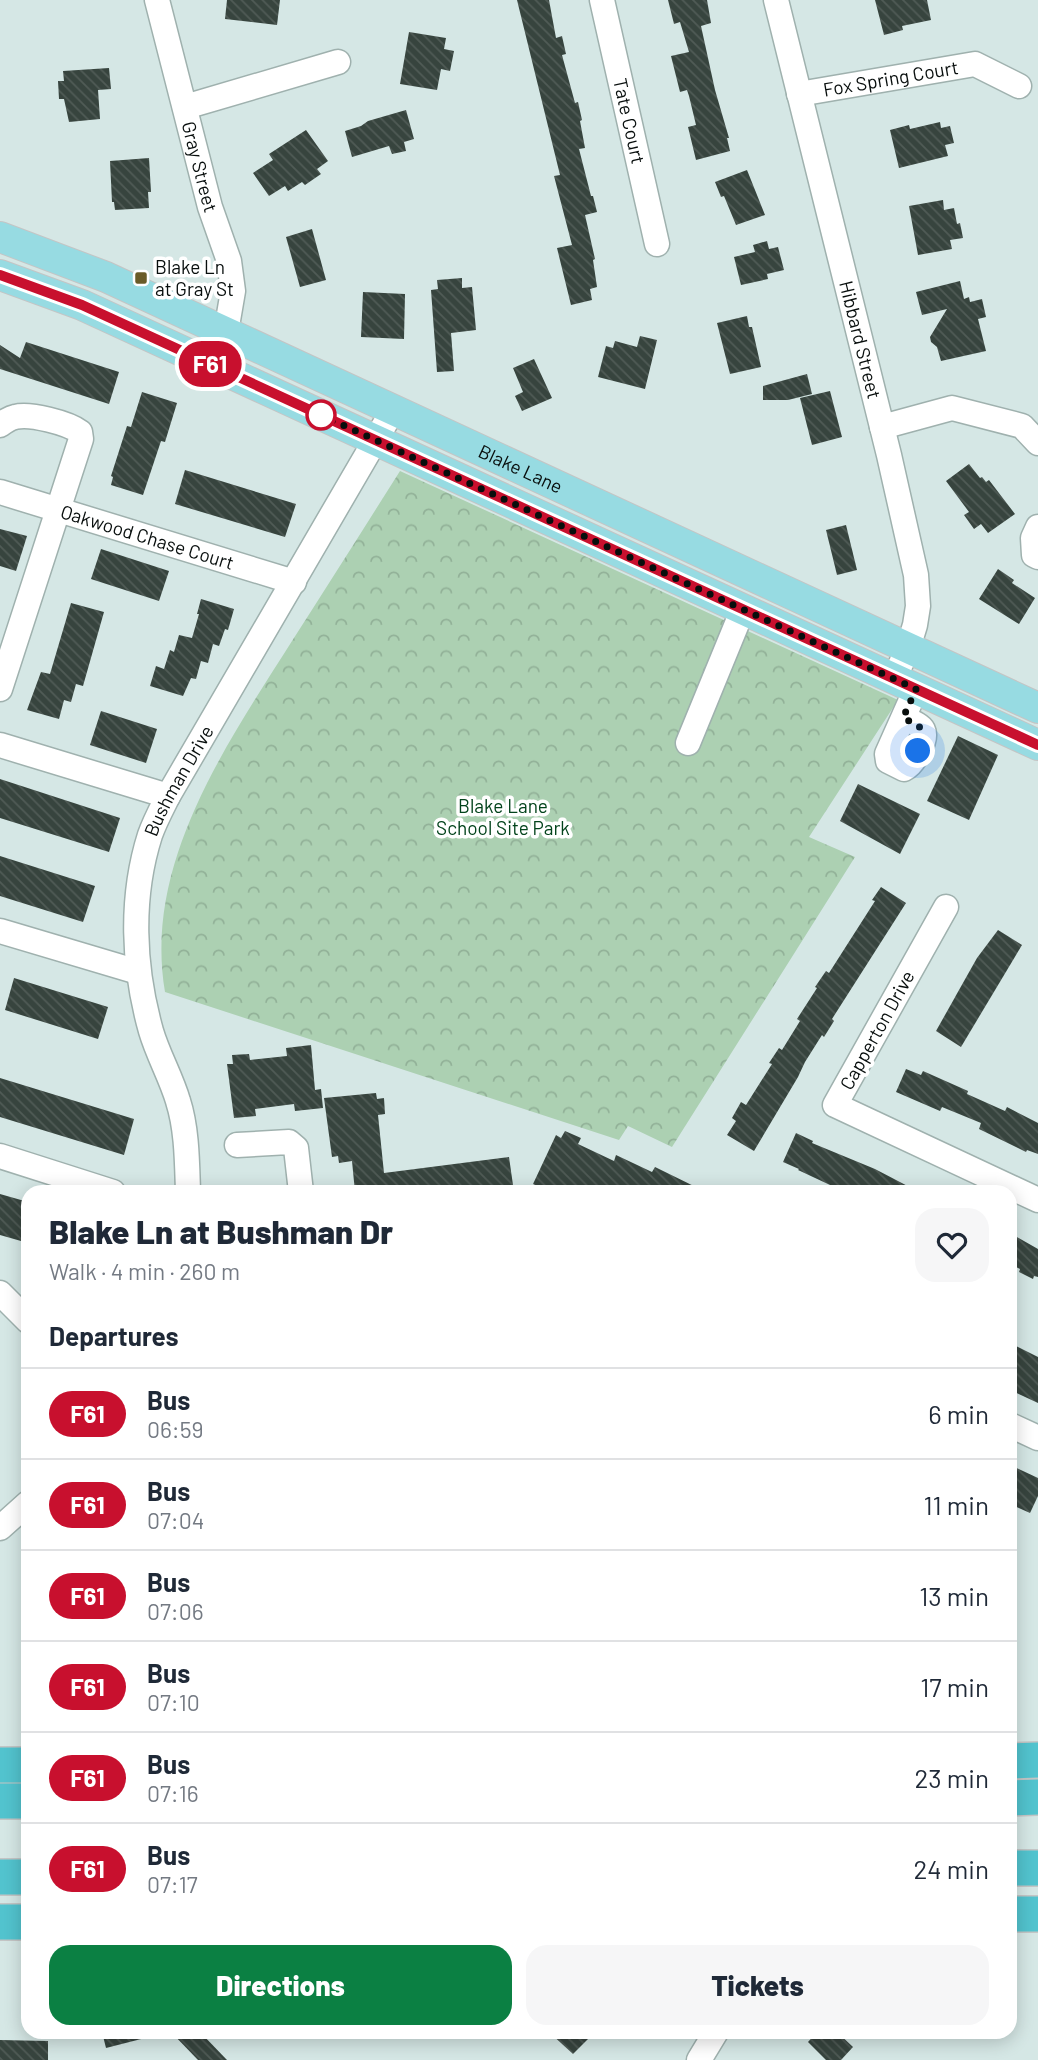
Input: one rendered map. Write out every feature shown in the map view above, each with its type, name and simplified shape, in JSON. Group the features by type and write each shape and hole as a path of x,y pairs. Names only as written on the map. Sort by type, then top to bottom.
{"highway":[{"path":"1017,1761 1038,1760"},
{"path":"0,1765 21,1765"},
{"path":"1017,1798 1038,1797"},
{"path":"0,1801 21,1801"},
{"path":"1017,1868 1038,1868"},
{"path":"0,1877 21,1877"},
{"path":"1017,1914 1038,1914"},
{"path":"0,1922 21,1922"}],"main road":[{"name":"Blake Lane","path":"0,237 106,277 1038,708"},
{"name":"Blake Lane","path":"0,275 82,305 1038,745"}],"street":[{"name":"Gray Street","path":"157,0 210,207 232,275 231,310 226,332"},
{"name":"Tate Court","path":"602,0 657,244"},
{"name":"Hibbard Street","path":"776,0 882,427 918,588 918,606 908,648 903,718"},
{"path":"185,107 338,62"},
{"name":"Fox Spring Court","path":"799,94 975,64 1019,86"},
{"path":"882,427 952,408 1023,426 1038,443"},
{"name":"Bushman Drive","path":"188,1185 179,1103 152,1032 138,972 136,920 141,868 151,832 168,796 393,410"},
{"path":"0,425 14,417 32,416 74,428 80,432 81,439 0,689"},
{"name":"Oakwood Chase Court","path":"0,492 294,582"},
{"path":"1038,527 1033,538 1034,555 1038,557"},
{"path":"688,743 743,609"},
{"path":"0,745 168,796"},
{"name":"Capperton Drive","path":"946,907 835,1105 1006,1185"},
{"path":"0,930 138,972"},
{"path":"237,1146 289,1142 296,1147 300,1185"},
{"path":"0,1156 91,1185"},
{"name":"Capperton Drive","path":"1017,1190 1038,1200"},
{"path":"0,1293 21,1314"},
{"path":"1017,1428 1038,1438"},
{"path":"0,1528 21,1509"},
{"path":"699,2060 712,2039"}],"green space":[{"name":"Blake Lane School Site Park","path":"400,471 898,700 809,837 855,857 672,1147 628,1126 619,1140 165,992 161,944 166,897 178,851 196,807 217,763 242,721"}],"building":[{"path":"227,0 280,0 277,25 225,19"},
{"path":"517,0 549,0 556,38 562,36 566,54 562,55 582,120 585,148 579,149 597,212 585,215 595,259 597,287 590,289 592,300 571,305 557,248 572,245 554,176 560,175"},
{"path":"668,0 707,0 711,23 701,26 730,151 696,160 688,127 696,125 687,90 680,92 671,56 689,52 680,22 674,24"},
{"path":"875,0 927,0 931,20 902,26 903,30 884,35"},
{"path":"409,32 446,38 444,49 454,51 450,71 441,69 437,90 400,84"},
{"path":"109,68 111,89 98,90 100,119 69,122 64,99 59,99 58,81 64,81 63,71"},
{"path":"406,110 414,139 404,142 406,151 392,154 389,146 352,157 345,131"},
{"path":"940,122 941,128 950,126 954,143 945,145 948,156 899,168 890,130 909,125 910,129"},
{"path":"306,130 328,161 317,169 321,174 305,185 302,182 288,191 285,186 269,196 253,173 273,160 269,154"},
{"path":"149,158 149,208 115,210 112,202 110,161"},
{"path":"747,170 765,215 736,225 715,182"},
{"path":"943,200 944,210 954,208 963,238 950,240 952,249 918,255 909,206"},
{"path":"312,229 326,280 300,287 286,237"},
{"path":"767,241 769,249 778,247 784,270 767,274 768,279 741,285 734,257 755,252 753,245"},
{"path":"462,278 462,288 472,287 476,330 451,333 454,371 437,372 431,290 438,289 437,280"},
{"path":"960,281 964,299 969,297 970,302 982,299 986,317 978,319 986,351 941,361 937,347 930,337 947,309 922,315 916,292"},
{"path":"363,292 405,294 404,339 361,337"},
{"path":"747,316 761,367 730,374 717,323"},
{"path":"640,336 657,340 645,389 598,377 606,346 613,348 615,341 637,347"},
{"path":"26,342 119,372 109,404 0,369 0,345 20,358"},
{"path":"534,359 552,398 522,411 515,396 523,392 513,368"},
{"path":"807,374 812,394 788,400 763,400 763,386"},
{"path":"830,391 842,437 812,445 800,398"},
{"path":"142,392 177,403 165,442 161,441 143,495 111,485 111,476 127,426 131,427"},
{"path":"969,464 980,478 986,482 989,480 1015,514 988,533 981,524 974,529 964,515 969,512 946,481"},
{"path":"185,470 296,504 285,537 175,504"},
{"path":"846,525 857,570 837,575 826,530"},
{"path":"0,529 27,536 16,571 0,566"},
{"path":"101,549 169,571 159,601 91,579"},
{"path":"998,569 1014,580 1012,583 1035,598 1019,624 979,599"},
{"path":"201,599 234,609 228,630 225,629 219,646 213,644 208,663 201,661 196,679 191,678 183,696 150,686 156,666 164,669 170,650 174,652 179,635 192,638"},
{"path":"71,603 104,612 83,686 76,684 71,702 64,700 59,719 27,710 41,672 50,674"},
{"path":"101,711 157,729 146,763 90,745"},
{"path":"958,736 998,755 969,820 927,801"},
{"path":"0,779 120,818 109,852 0,818"},
{"path":"858,784 920,814 900,854 840,821"},
{"path":"0,856 95,886 83,922 0,896"},
{"path":"881,887 906,903 832,1019 834,1021 824,1037 822,1035 805,1062 754,1151 727,1135 736,1121 732,1118 741,1102 746,1105 779,1048 782,1050 800,1021 797,1019 817,988 815,987 826,971 829,973 875,901 872,900"},
{"path":"998,930 1022,945 961,1047 936,1031 977,958"},
{"path":"14,978 108,1007 98,1039 5,1010"},
{"path":"311,1045 315,1090 321,1089 323,1108 295,1111 294,1104 255,1109 256,1116 234,1118 227,1064 233,1064 232,1055 249,1054 250,1060 287,1056 286,1048"},
{"path":"906,1069 921,1075 923,1071 968,1091 967,1094 1005,1111 1007,1107 1038,1123 1038,1154 1027,1150 1026,1152 979,1129 981,1123 942,1107 940,1111 896,1092"},
{"path":"0,1078 134,1119 124,1155 0,1117"},
{"path":"376,1093 377,1099 384,1098 385,1114 378,1115 384,1173 509,1157 513,1185 354,1185 352,1161 339,1163 338,1156 332,1157 324,1098"},
{"path":"565,1131 581,1138 578,1144 614,1161 616,1155 652,1172 655,1167 692,1185 533,1184 556,1135 561,1138"},
{"path":"796,1133 813,1141 812,1143 906,1185 830,1185 783,1162"},
{"path":"0,1194 21,1200 21,1241 0,1235"},
{"path":"1017,1237 1038,1249 1038,1277 1034,1276 1033,1279 1019,1272 1020,1269 1017,1268"},
{"path":"1017,1346 1038,1357 1038,1403 1017,1393"},
{"path":"1017,1468 1038,1478 1038,1496 1030,1513 1017,1507"},
{"path":"104,2039 141,2039 106,2048"},
{"path":"178,2039 207,2039 227,2060 198,2060"},
{"path":"557,2039 588,2039 573,2054"},
{"path":"811,2039 844,2039 853,2047 841,2060 826,2060 808,2042"},
{"path":"0,2040 48,2041 48,2060 0,2060"}],"bus line":[{"name":"F61","path":"0,275 82,305 1038,745"}],"place":[{"name":"Blake Ln at Gray St","path":"141,278"}],"route":[{"path":"321,415 916,689 903,718 920,726 924,731 918,751"}]}
